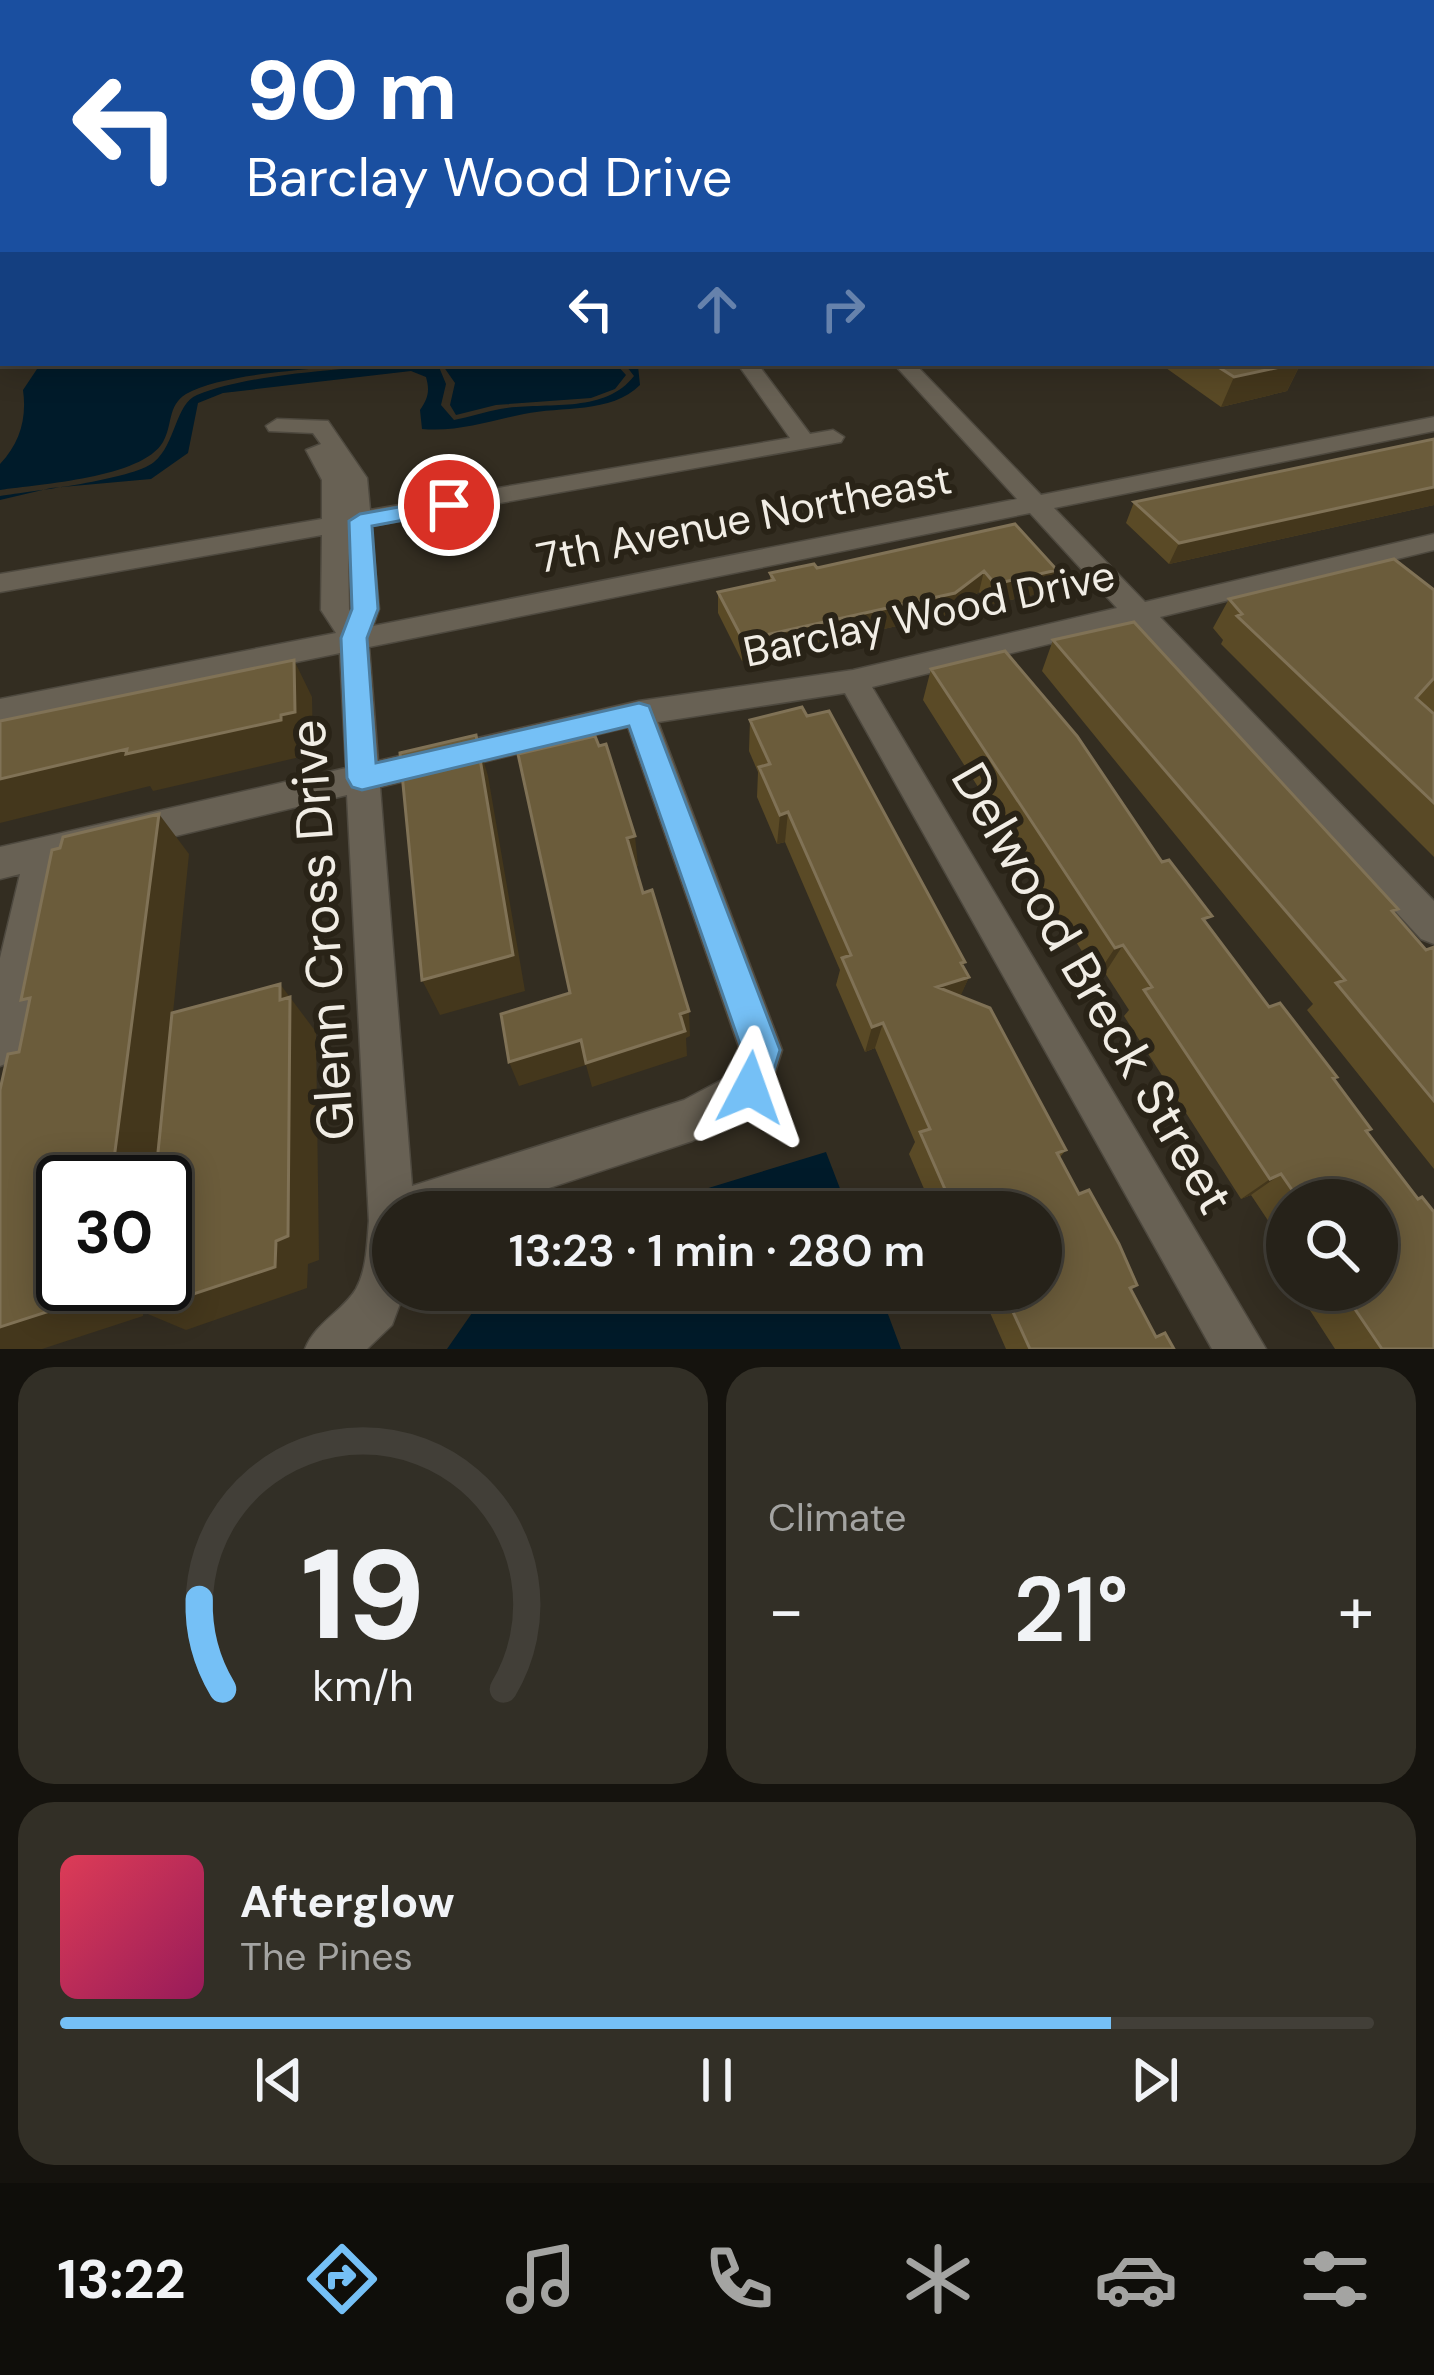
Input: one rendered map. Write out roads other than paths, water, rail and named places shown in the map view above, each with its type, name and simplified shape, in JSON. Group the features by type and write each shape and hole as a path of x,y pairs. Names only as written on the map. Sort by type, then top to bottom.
{"street":[{"path":"749,366 803,442"},
{"path":"905,366 1434,927"},
{"name":"7th Avenue Northeast","path":"0,711 1434,424"},
{"path":"277,425 320,426 355,478 365,609 354,638 335,610 334,480 305,441 292,438 277,425"},
{"path":"0,583 833,436"},
{"name":"Barclay Wood Drive","path":"0,863 639,713 853,681 1434,542"},
{"path":"1383,554 1417,580"},
{"name":"Glenn Cross Drive","path":"354,638 394,1191"},
{"name":"Delwood Breck Street","path":"853,681 1240,1349"},
{"path":"470,1191 692,1119 750,1088 761,1050 639,713"},
{"path":"0,1045 43,854"},
{"name":"Glenn Cross Drive","path":"331,1349 372,1309"}],"water":[{"path":"39,366 347,366 204,386 180,399 163,442 134,464 89,477 0,490 0,464 13,448 23,420 23,390"},
{"path":"384,366 434,366 439,367 446,384 441,405 454,420 500,409 590,401 621,388 634,376 626,366 638,366 640,385 615,401 448,429 422,429 420,410 428,395 427,382 411,371 223,393 198,403 188,453 151,479 61,487 125,474 154,462 190,400 246,381"},
{"path":"443,366 618,366 626,375 615,389 591,398 496,405 456,415 450,405 455,383"},
{"path":"826,1152 841,1191 699,1191"},
{"path":"473,1311 887,1311 901,1349 447,1349"}]}
